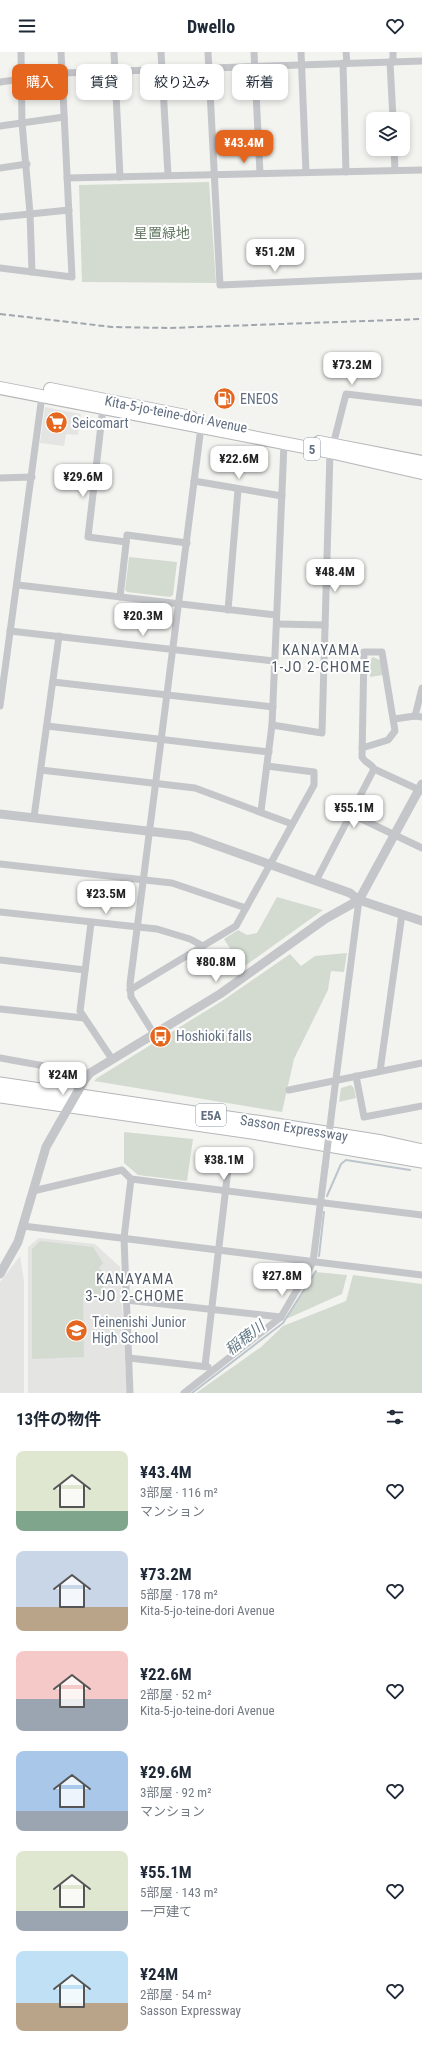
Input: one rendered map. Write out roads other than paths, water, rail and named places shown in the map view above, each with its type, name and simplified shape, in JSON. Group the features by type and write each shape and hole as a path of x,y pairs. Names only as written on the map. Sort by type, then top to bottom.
{"highway":[{"name":"Kita-5-jo-teine-dori Avenue","path":"0,380 331,449 422,473"},
{"name":"Kita-5-jo-teine-dori Avenue","path":"0,388 284,444 422,462"},
{"name":"Sasson Expressway","path":"0,1084 263,1123 382,1142 422,1151"},
{"name":"Sasson Expressway","path":"0,1096 273,1135 422,1161"}],"street":[{"path":"21,52 21,64"},
{"path":"61,52 62,64"},
{"path":"114,52 115,64"},
{"path":"161,52 162,64"},
{"path":"208,52 209,64"},
{"path":"254,52 255,64"},
{"path":"300,52 306,172"},
{"path":"346,52 346,172"},
{"path":"393,52 393,112"},
{"path":"288,65 422,61"},
{"path":"0,82 12,80"},
{"path":"22,100 22,123 27,164 30,213 32,272"},
{"path":"0,268 72,278 63,100"},
{"path":"116,100 120,176"},
{"path":"164,100 168,175"},
{"path":"211,100 220,285 422,276"},
{"path":"257,100 260,173"},
{"path":"0,126 64,117"},
{"path":"394,156 395,170"},
{"path":"0,168 27,164"},
{"path":"67,178 422,170"},
{"path":"0,217 69,210"},
{"path":"272,725 322,733 331,449 346,394 422,403"},
{"path":"0,706 2,683 18,584 42,396"},
{"path":"103,408 88,537 126,542"},
{"path":"154,1034 131,997 130,990 201,427"},
{"path":"261,811 272,725 284,444"},
{"path":"0,478 32,477"},
{"path":"194,481 238,490 282,496"},
{"path":"228,610 238,490"},
{"path":"120,597 127,535 187,543"},
{"path":"18,584 276,615"},
{"path":"277,624 325,625"},
{"path":"10,630 274,661"},
{"path":"34,817 58,636"},
{"path":"184,1393 281,1317 313,1262 359,900 421,789 374,769 372,765 365,762 362,757 362,748 364,652 382,652 395,731 388,740 362,748"},
{"path":"53,682 273,707"},
{"path":"394,718 418,716 422,688"},
{"path":"47,726 269,752"},
{"path":"130,990 236,926 314,786 314,772 267,766"},
{"path":"316,881 374,769"},
{"path":"41,770 195,788 261,811 292,824"},
{"path":"0,814 149,830 190,836 350,892 359,900 422,921"},
{"path":"350,814 422,848"},
{"path":"0,864 172,883 246,908"},
{"path":"0,1274 18,1242 46,1147 87,1076 112,1059 220,994 325,919 359,900"},
{"path":"0,912 90,923 157,929 190,939 203,946"},
{"path":"380,1071 402,914"},
{"path":"90,923 80,1011 112,1059"},
{"path":"0,960 85,970"},
{"path":"0,1009 84,1018"},
{"path":"0,1058 87,1076"},
{"path":"289,1090 422,1063"},
{"path":"356,1076 364,1117 422,1106"},
{"path":"205,1366 229,1160"},
{"path":"33,1191 122,1170 131,1179 422,1215"},
{"path":"130,1393 124,1238 131,1179"},
{"path":"23,1226 422,1275"},
{"path":"126,1300 281,1317"},
{"path":"129,1358 205,1366 214,1370"}],"waterway":[{"name":"稲穂川","path":"327,1196 341,1164 346,1160 410,1170"},
{"name":"稲穂川","path":"319,1256 324,1212"},
{"name":"稲穂川","path":"192,1393 283,1323 316,1271"}],"railway":[{"path":"0,314 112,327 169,328 422,319"}],"place":[{"name":"ENEOS","path":"224,399"},
{"name":"Seicomart","path":"56,423"},
{"name":"Hoshioki falls","path":"160,1036"},
{"name":"Teinenishi Junior High School","path":"76,1330"}],"district":[{"name":"KANAYAMA 1-JO 2-CHOME","path":"321,658"},
{"name":"KANAYAMA 3-JO 2-CHOME","path":"135,1288"}],"park label":[{"name":"星置緑地","path":"162,233"}]}
